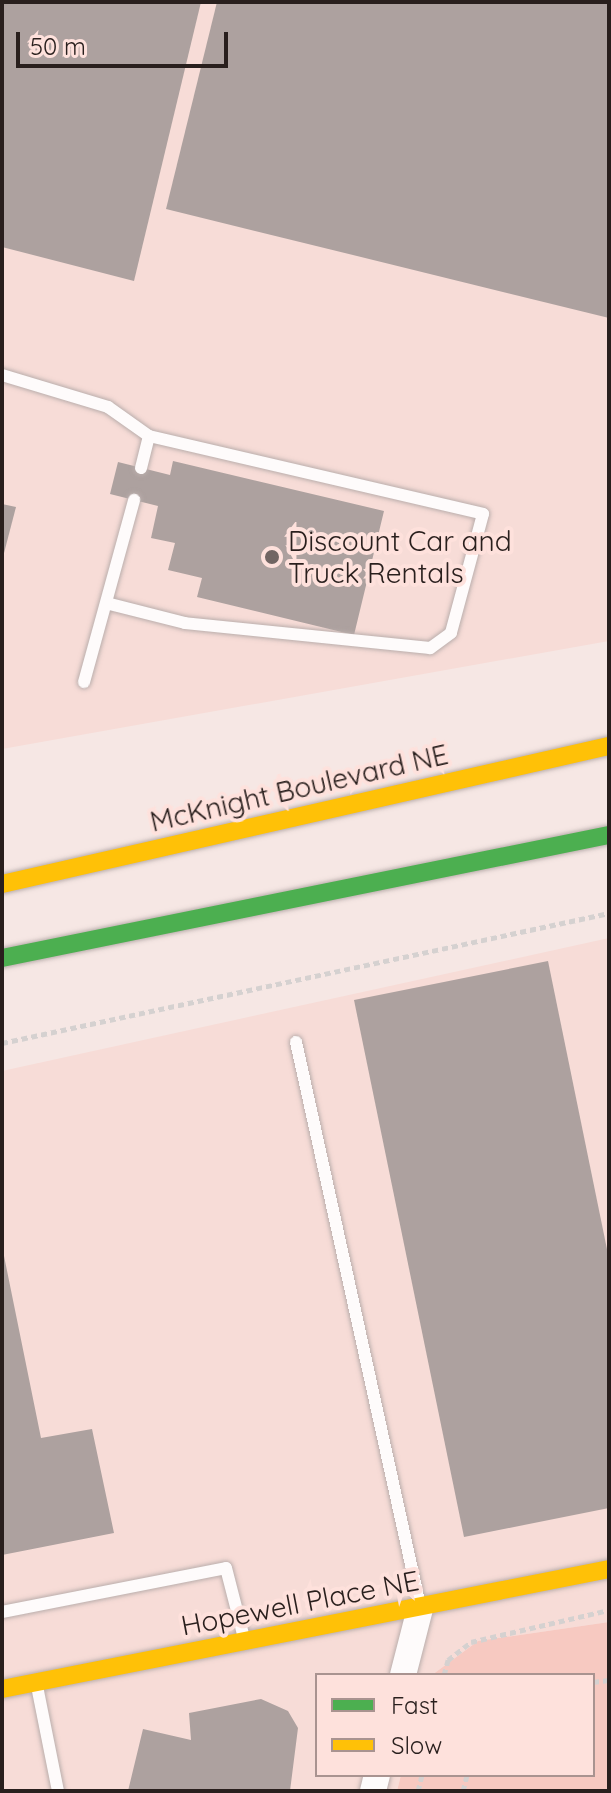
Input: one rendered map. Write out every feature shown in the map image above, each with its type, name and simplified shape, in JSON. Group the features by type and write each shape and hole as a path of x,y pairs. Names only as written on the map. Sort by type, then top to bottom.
{"main road":[{"name":"McKnight Boulevard NE","path":"2,884 609,746"},
{"path":"2,958 609,835"},
{"name":"Hopewell Place NE","path":"2,1689 420,1609 609,1569"}],"street":[{"path":"404,1673 420,1609"}],"lane":[{"path":"2,375 108,407 149,436 483,514 451,633 430,648 185,623 106,603"},
{"path":"141,468 149,436"},
{"path":"84,682 134,500"},
{"path":"296,1042 420,1609"},
{"path":"2,1612 226,1568 245,1642"},
{"path":"36,1683 58,1791"}],"path":[{"path":"2,1043 609,913"},
{"path":"445,1673 448,1660 471,1642 609,1610"}],"shaded area":[{"path":"2,2 609,2 609,641 2,749"},
{"path":"609,938 609,1622 478,1641 435,1673 315,1673 315,1777 400,1777 397,1791 2,1791 2,1071"},
{"path":"609,1622 609,1791 397,1791 400,1777 595,1777 595,1673 435,1673 478,1641"}],"building":[{"path":"2,2 201,2 134,281 2,247"},
{"path":"217,2 609,3 609,318 166,209"},
{"name":"Discount Car and Truck Rentals","path":"173,461 384,511 354,635 197,597 202,578 168,570 175,543 151,538 158,506 110,494 118,462 170,475"},
{"path":"2,504 16,507 3,557 2,557"},
{"path":"548,961 609,1259 609,1508 464,1537 354,1000"},
{"path":"2,1246 41,1438 92,1429 114,1533 2,1555"},
{"path":"261,1699 288,1711 298,1728 290,1791 128,1791 143,1729 191,1740 189,1713"}],"traffic: fast":[{"path":"2,958 609,835"}],"traffic: slow":[{"path":"2,884 609,746"},
{"path":"2,1689 609,1569"}],"place":[{"name":"Discount Car and Truck Rentals","path":"272,557"}]}
